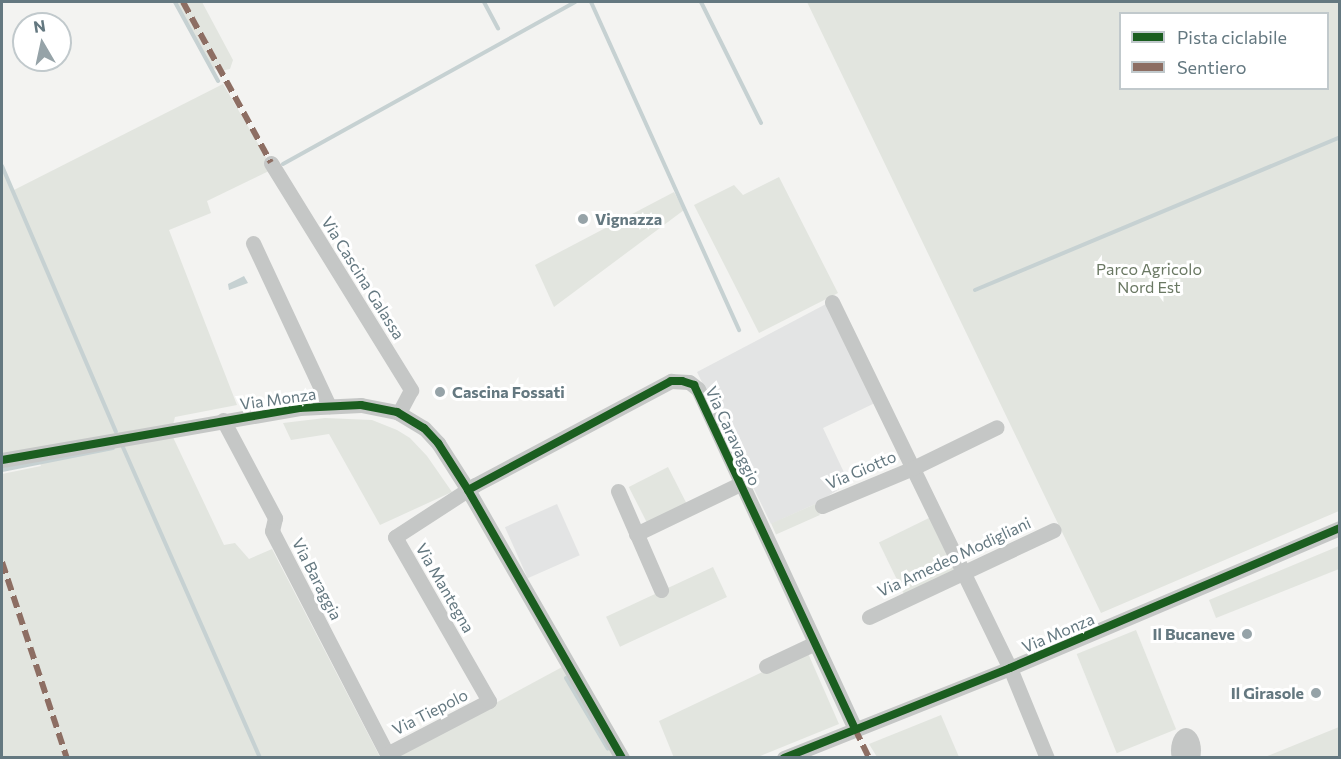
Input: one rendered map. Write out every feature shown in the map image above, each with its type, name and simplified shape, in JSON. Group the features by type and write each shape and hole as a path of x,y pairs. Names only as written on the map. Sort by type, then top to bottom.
{"street":[{"name":"Via Cascina Galassa","path":"271,163 411,390 399,413"},
{"path":"253,243 329,406"},
{"path":"832,302 1010,668 1047,758"},
{"name":"Via Caravaggio","path":"468,490 671,381 682,381 698,389 855,729"},
{"name":"Via Monza","path":"2,460 223,420 329,406 366,405 399,413 430,434 468,490 622,758"},
{"name":"Via Baraggia","path":"223,420 274,518 272,531 387,754"},
{"name":"Via Giotto","path":"822,506 913,468 997,427"},
{"path":"636,534 740,484"},
{"name":"Via Mantegna","path":"468,490 395,537 489,701"},
{"path":"618,491 661,590"},
{"name":"Via Monza","path":"784,758 1010,668 1340,528"},
{"name":"Via Amedeo Modigliani","path":"869,617 1054,530"},
{"path":"766,666 815,643"},
{"name":"Via Tiepolo","path":"387,754 489,701"}],"shaded area":[{"path":"244,276 248,283 229,290 228,284"},
{"path":"826,304 877,402 823,428 849,483 815,504 771,524 697,372"},
{"path":"557,504 580,555 528,578 505,527"}],"green space":[{"path":"173,2 202,2 233,60 230,69 220,71 212,68"},
{"name":"Parco Agricolo Nord Est","path":"807,2 1339,2 1339,511 1101,613"},
{"path":"223,84 273,169 207,201 211,213 169,230 237,405 175,417 171,433 224,545 235,543 249,559 272,549 380,757 2,757 2,474 41,466 38,458 2,463 2,169 12,191"},
{"path":"779,177 838,293 759,333 694,205 734,185 743,195"},
{"path":"674,192 684,210 554,307 535,265"},
{"path":"325,418 372,420 397,430 410,438 427,456 452,492 380,525 329,434 291,440 283,423"},
{"path":"668,467 687,504 648,524 629,487"},
{"path":"815,504 820,515 776,534 771,524"},
{"path":"931,517 957,570 905,595 879,542"},
{"path":"1339,546 1339,569 1216,618 1209,600"},
{"path":"713,567 727,597 620,647 606,617"},
{"path":"1136,630 1176,729 1117,753 1077,654"},
{"path":"807,651 839,724 758,757 674,758 659,721"},
{"path":"564,666 617,758 394,758"},
{"path":"941,715 959,757 877,757 869,744"},
{"path":"1339,727 1338,757 1265,757"}],"waterway":[{"path":"175,2 218,81"},
{"path":"484,2 498,28"},
{"path":"283,164 575,2"},
{"path":"591,2 739,330"},
{"path":"701,2 761,123"},
{"path":"975,290 1340,137"},
{"path":"2,166 116,432"},
{"path":"122,445 260,758"},
{"path":"2,470 113,448"},
{"path":"566,678 608,749"}],"marked path":[{"path":"183,2 271,163"},
{"path":"2,562 67,758"},
{"path":"855,729 869,758"}],"cycle path":[{"path":"468,490 671,381 682,381 694,385 855,729"},
{"path":"2,460 299,408 361,405 397,412 424,428 438,443 468,490 622,758"},
{"path":"784,758 1010,668 1340,528"}],"place":[{"name":"Vignazza","path":"583,219"},
{"name":"Cascina Fossati","path":"440,392"},
{"name":"Il Bucaneve","path":"1247,634"},
{"name":"Il Girasole","path":"1316,693"}]}
